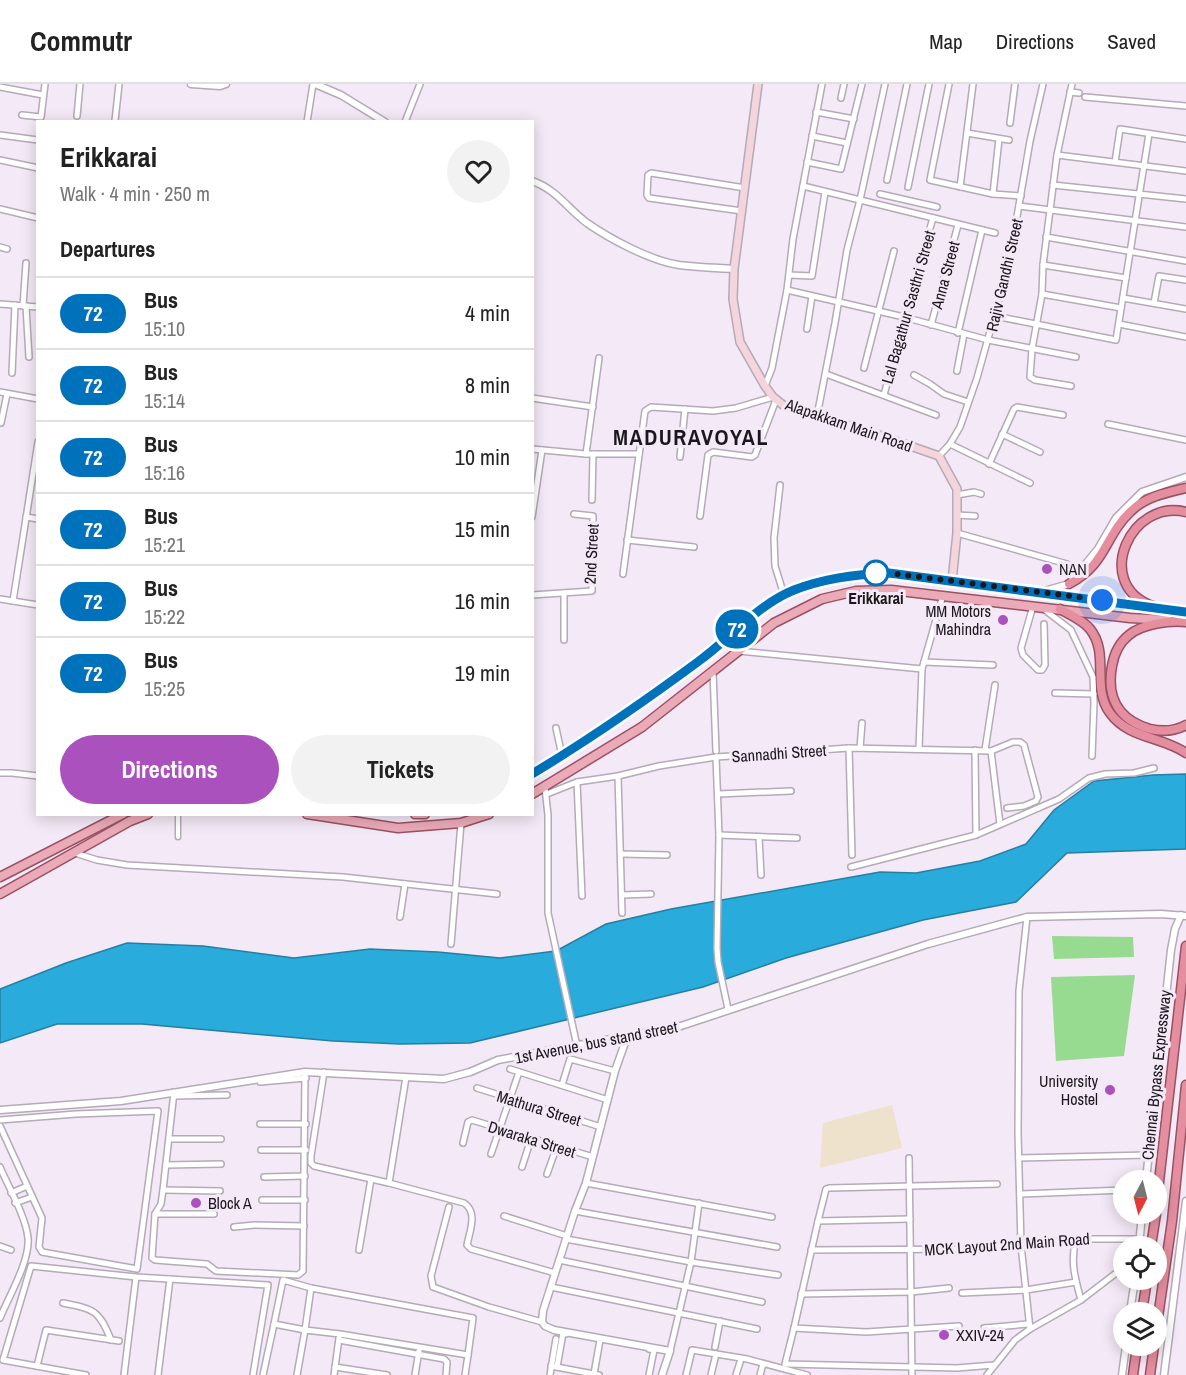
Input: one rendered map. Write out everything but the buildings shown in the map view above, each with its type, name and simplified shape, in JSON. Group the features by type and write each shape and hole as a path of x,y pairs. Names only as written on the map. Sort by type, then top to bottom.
{"highway":[{"path":"1069,584 1094,566 1116,529 1132,510 1159,495 1186,488"},
{"path":"1186,512 1179,510 1151,516 1141,522 1125,542 1122,561 1123,578 1136,596 1149,605 1186,612"},
{"path":"1060,609 1080,620 1090,629 1101,656 1099,680 1104,701 1108,711 1117,722 1129,731 1173,744 1186,753"},
{"path":"1186,622 1172,620 1140,628 1129,634 1118,647 1109,682 1110,692 1119,710 1137,724 1156,730 1173,730 1186,725"},
{"name":"Chennai Bypass Expressway","path":"1160,1170 1186,946"},
{"name":"Chennai Bypass Expressway","path":"1160,1302 1172,1221 1186,1085"},
{"path":"1133,1375 1136,1356"},
{"path":"1150,1375 1153,1356"}],"main road":[{"name":"Alapakkam Main Road","path":"758,84 734,269 733,299 740,342 765,386 783,405 939,456"},
{"path":"939,456 957,489 957,533 952,581"},
{"path":"534,773 690,668 767,604 820,582 854,575 889,573 1163,609"},
{"path":"534,794 546,791 642,728 774,623 822,599 856,591 879,590 943,595 1130,618 1172,620"},
{"path":"690,668 700,682"},
{"path":"0,877 117,816"},
{"path":"0,894 136,816"},
{"path":"320,816 398,828 461,824 483,816"}],"street":[{"path":"22,115 41,117 45,84"},
{"path":"77,117 80,84"},
{"path":"116,120 119,84"},
{"path":"191,84 220,86 226,84"},
{"path":"307,120 314,84 330,87 383,120"},
{"path":"406,120 420,84"},
{"path":"765,386 772,368 787,291 822,84"},
{"path":"841,98 844,84"},
{"path":"807,162 841,169 862,84"},
{"path":"817,416 847,250 885,84"},
{"path":"887,180 907,84"},
{"path":"908,187 929,84"},
{"path":"950,84 930,180 993,194 1021,196"},
{"path":"960,187 973,84"},
{"path":"1010,123 1015,84"},
{"name":"Rajiv Gandhi Street","path":"939,456 950,444 960,427 995,316 1009,263 1030,141 1043,84"},
{"path":"1071,386 1030,377 1032,349 1042,294 1046,237 1057,155 1072,84"},
{"path":"0,87 44,95"},
{"path":"1070,92 1079,93"},
{"path":"1085,98 1186,106"},
{"path":"816,112 854,119"},
{"path":"1115,162 1120,129 1186,139"},
{"path":"967,133 1009,140"},
{"path":"995,316 1116,340 1149,134"},
{"path":"0,135 36,140"},
{"path":"812,136 847,143"},
{"path":"993,194 999,139"},
{"path":"1057,155 1186,171"},
{"path":"0,161 36,168"},
{"path":"742,211 650,198 647,195 648,175 649,173 745,188"},
{"path":"534,182 556,194 584,221 597,230 663,262 734,269"},
{"path":"1053,185 1186,199"},
{"path":"803,186 995,233"},
{"path":"789,275 812,276 825,192"},
{"path":"880,194 937,207"},
{"path":"904,211 907,200"},
{"path":"1019,206 1186,227"},
{"path":"0,209 36,218"},
{"name":"Lal Bagathur Sasthri Street","path":"884,395 933,219"},
{"name":"Anna Street","path":"931,325 958,225"},
{"path":"957,371 961,333 982,230"},
{"path":"1046,237 1186,261"},
{"path":"0,247 7,249"},
{"path":"864,368 894,250"},
{"path":"26,263 25,306 29,357"},
{"path":"1043,265 1126,278"},
{"path":"1154,303 1159,276 1186,280"},
{"path":"787,291 904,317 988,340 1076,357"},
{"path":"1042,294 1121,308"},
{"path":"807,328 812,296"},
{"path":"1123,298 1186,309"},
{"path":"0,304 36,307"},
{"path":"12,373 15,305"},
{"path":"1119,324 1186,337"},
{"path":"586,454 599,358"},
{"path":"826,374 936,415"},
{"path":"914,375 944,394 968,402"},
{"path":"1,423 3,393 36,399"},
{"path":"534,398 593,407"},
{"path":"623,574 645,411 648,408 713,411 775,398"},
{"path":"700,516 708,455 713,452 752,457 755,455 775,398"},
{"path":"989,464 1012,411 1017,407 1063,415"},
{"path":"680,458 685,409"},
{"path":"1108,424 1186,440"},
{"path":"1002,434 1040,452"},
{"path":"950,444 1030,483"},
{"path":"534,449 586,454 639,454"},
{"path":"535,487 542,450"},
{"path":"592,500 593,454"},
{"path":"14,601 26,518 34,483 36,456"},
{"path":"1040,592 1069,584 1098,549 1116,518 1142,492 1186,477"},
{"path":"780,485 774,538 775,566 784,595"},
{"path":"957,495 974,492 981,494"},
{"name":"2nd Street","path":"534,595 592,591 593,516 574,514"},
{"path":"957,515 975,516"},
{"path":"26,518 36,519"},
{"path":"957,533 1067,564"},
{"path":"627,540 694,547"},
{"path":"564,593 564,640"},
{"path":"919,748 923,666 943,595"},
{"path":"0,601 36,605"},
{"path":"1044,624 1045,665 1042,670 1038,670 1023,655 1021,648 1037,606 1062,621 1071,630 1093,677 1092,756"},
{"path":"738,651 923,666 993,664"},
{"path":"713,672 719,835 717,948 729,1009"},
{"path":"995,685 988,750 1000,824"},
{"path":"1055,693 1094,694"},
{"path":"860,748 862,723"},
{"path":"556,728 562,756"},
{"name":"Sannadhi Street","path":"546,791 577,782 618,776 716,754 849,748 988,750 1020,742 1024,745 1038,797 1036,801 1024,806 1007,808"},
{"path":"849,748 852,855"},
{"path":"975,750 976,835"},
{"path":"851,867 976,835 1059,798 1089,778 1105,774 1134,773 1154,768"},
{"path":"0,773 36,776"},
{"path":"618,776 622,913"},
{"path":"577,782 582,896"},
{"path":"546,791 548,913 577,1046"},
{"path":"718,794 791,791"},
{"path":"178,816 178,837"},
{"path":"451,944 461,824"},
{"path":"719,835 797,838"},
{"path":"759,837 761,875"},
{"path":"75,853 97,860 127,865 343,877 497,894"},
{"path":"621,854 667,855"},
{"path":"400,917 405,884"},
{"path":"622,895 651,894"},
{"path":"1147,1170 1172,943 1174,929 1183,916"},
{"name":"1st Avenue, bus stand street","path":"0,1110 121,1101 324,1072 444,1079 470,1072 498,1060 681,1026 928,944 1027,917 1183,916"},
{"path":"1027,917 1019,991 1019,1158 1022,1245 1029,1327"},
{"path":"542,1322 543,1311 559,1260 586,1184 615,1071 627,1037"},
{"path":"562,1085 570,1059 615,1071"},
{"path":"510,1069 608,1100"},
{"path":"324,1072 311,1163 314,1166 452,1198 469,1206 473,1218 467,1245 471,1249 555,1273"},
{"path":"491,1154 519,1072"},
{"path":"227,1095 174,1094 161,1204 155,1214 152,1258 207,1264 216,1271 298,1275 303,1271 305,1075 256,1082"},
{"path":"389,1183 406,1077"},
{"name":"Mathura Street","path":"477,1088 601,1127"},
{"path":"0,1120 158,1111 137,1269 42,1252 39,1247 42,1218 0,1126"},
{"name":"Dwaraka Street","path":"463,1143 468,1122 472,1120 593,1157"},
{"path":"260,1124 306,1124"},
{"path":"522,1167 531,1138"},
{"path":"170,1139 221,1139"},
{"path":"548,1174 557,1146"},
{"path":"261,1150 306,1150"},
{"path":"1019,1158 1148,1155"},
{"path":"909,1158 912,1375"},
{"path":"166,1165 221,1164"},
{"path":"0,1167 28,1237 27,1248 0,1318"},
{"path":"264,1177 305,1176"},
{"path":"359,1250 371,1179"},
{"path":"586,1184 772,1217"},
{"path":"994,1365 957,1368 785,1364 826,1188 997,1184"},
{"path":"11,1193 27,1186"},
{"path":"163,1190 220,1191"},
{"path":"1021,1194 1113,1190"},
{"path":"15,1203 32,1197"},
{"path":"262,1200 305,1200"},
{"path":"1164,1375 1184,1244 1186,1201"},
{"path":"662,1375 686,1287 699,1203"},
{"path":"449,1207 431,1276 433,1287 489,1307 542,1322 554,1330 670,1351"},
{"path":"575,1211 777,1247"},
{"path":"155,1214 214,1214"},
{"path":"504,1216 567,1238 691,1262 778,1275"},
{"path":"818,1221 910,1219"},
{"path":"234,1227 304,1226"},
{"path":"1076,1239 1072,1256 1076,1282 1082,1300"},
{"name":"MCK Layout 2nd Main Road","path":"811,1250 910,1250 1022,1245 1076,1239 1113,1242"},
{"path":"0,1246 11,1250"},
{"path":"559,1260 762,1302"},
{"path":"86,1375 3,1360 31,1266 136,1277 268,1286 253,1375"},
{"path":"987,1375 1015,1340 1029,1327 1082,1300 1113,1276"},
{"path":"124,1375 136,1277"},
{"path":"158,1375 170,1279"},
{"path":"263,1375 283,1280 311,1288 473,1318 465,1375"},
{"path":"962,1293 1026,1290 1076,1282"},
{"path":"551,1287 757,1329"},
{"path":"297,1375 311,1288"},
{"path":"801,1294 911,1292 949,1288"},
{"path":"63,1303 87,1307 102,1318 111,1340"},
{"path":"6,1304 19,1307"},
{"path":"711,1375 720,1322"},
{"path":"274,1324 444,1359 447,1362 446,1375"},
{"path":"794,1328 866,1332 959,1326"},
{"path":"984,1329 1029,1327"},
{"path":"37,1366 46,1330 120,1341"},
{"path":"550,1375 554,1366 558,1341 563,1334 654,1350 649,1375"},
{"path":"340,1337 468,1355"},
{"path":"334,1375 340,1337"},
{"path":"554,1366 593,1374 600,1340"},
{"path":"415,1375 420,1347"},
{"path":"686,1375 692,1350 716,1350 786,1372 807,1375"},
{"path":"1122,1375 1125,1356"},
{"path":"736,1375 741,1359"},
{"path":"760,1375 763,1364"},
{"path":"335,1366 387,1375"}],"shaded area":[{"path":"892,1105 902,1148 820,1168 823,1123"}],"green space":[{"path":"1052,936 1133,937 1134,957 1054,959"},
{"path":"1135,975 1124,1056 1056,1061 1051,977"}],"water":[{"path":"1186,774 1186,849 1067,853 1016,902 923,920 786,958 703,987 470,1043 400,1044 333,1041 142,1024 57,1024 0,1043 0,989 66,963 127,943 203,946 294,958 370,949 500,958 556,951 606,924 671,909 880,872 916,873 980,861 1026,844 1054,810 1094,781"}],"bus line":[{"name":"72","path":"534,773 702,660 767,604 793,591 820,582 854,575 889,573 1186,612"}],"place":[{"name":"NAN","path":"1047,569"},
{"name":"Erikkarai","path":"876,573"},
{"name":"MM Motors Mahindra","path":"1003,620"},
{"name":"University Hostel","path":"1110,1090"},
{"name":"Block A","path":"196,1203"},
{"name":"XXIV-24","path":"944,1335"}],"district":[{"name":"MADURAVOYAL","path":"691,437"}],"route":[{"path":"876,573 1102,600"}]}
